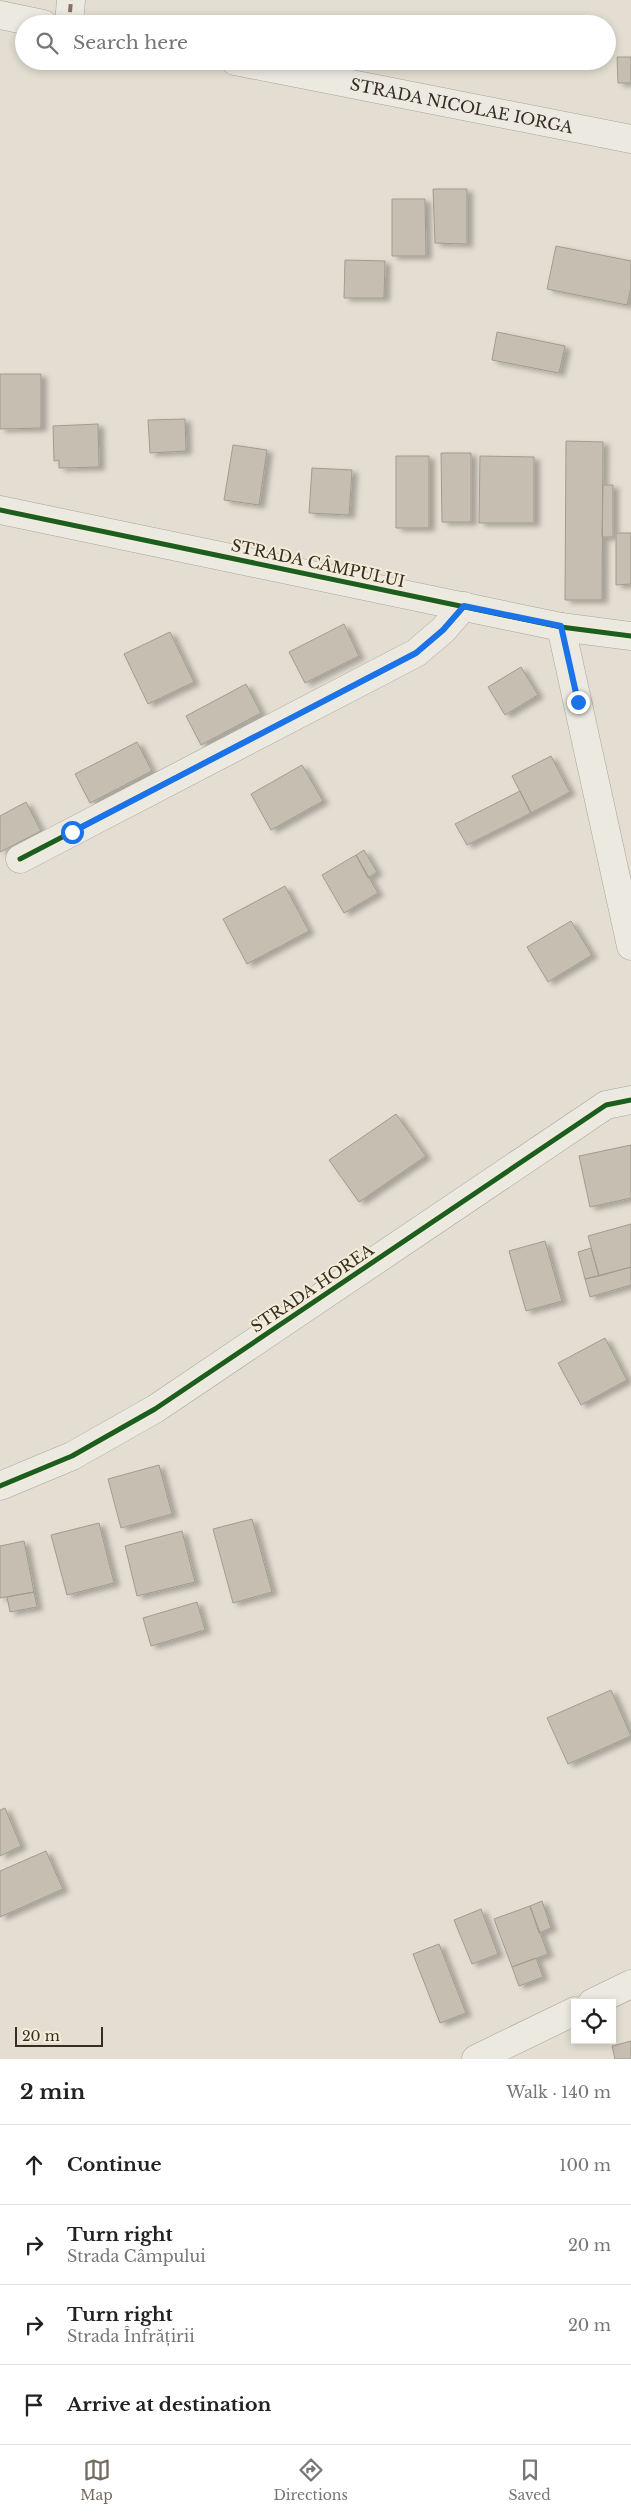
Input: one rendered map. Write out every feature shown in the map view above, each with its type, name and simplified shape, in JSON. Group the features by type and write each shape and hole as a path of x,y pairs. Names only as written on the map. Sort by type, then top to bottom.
{"street":[{"path":"69,15 70,0"},
{"path":"0,15 15,18"},
{"name":"STRADA NICOLAE IORGA","path":"281,70 631,139"},
{"name":"STRADA CÂMPULUI","path":"0,510 561,626 631,636"},
{"path":"20,859 416,653 443,630 464,606"},
{"path":"561,626 631,946"},
{"name":"STRADA HOREA","path":"0,1486 72,1456 147,1414 606,1105 631,1100"},
{"path":"600,1999 631,1984"},
{"path":"476,2059 571,2013"}],"building":[{"path":"617,57 631,57 631,83 618,83"},
{"path":"433,189 467,189 467,244 435,243"},
{"path":"392,199 425,199 426,256 392,256"},
{"path":"556,246 631,261 631,287 627,305 547,289"},
{"path":"345,260 385,261 384,298 344,298"},
{"path":"497,332 565,346 559,373 492,360"},
{"path":"0,374 41,374 41,428 0,429"},
{"path":"185,419 186,451 150,453 148,420"},
{"path":"98,424 99,467 59,468 59,460 54,461 53,426"},
{"path":"566,441 603,442 602,600 565,600"},
{"path":"233,445 267,450 259,505 224,500"},
{"path":"441,453 471,453 471,522 442,522"},
{"path":"396,456 429,456 429,528 396,528"},
{"path":"480,456 534,457 534,523 479,523"},
{"path":"312,468 352,470 349,515 309,513"},
{"path":"603,485 613,485 613,537 602,537"},
{"path":"616,533 631,533 631,584 616,585"},
{"path":"344,624 359,656 305,683 289,652"},
{"path":"170,632 194,682 148,704 124,654"},
{"path":"521,667 538,695 505,715 488,687"},
{"path":"246,684 261,713 201,745 186,716"},
{"path":"137,742 152,771 90,803 75,774"},
{"path":"551,756 570,792 531,813 512,776"},
{"path":"302,765 323,801 271,830 251,794"},
{"path":"520,791 531,813 467,845 455,824"},
{"path":"26,802 41,831 0,852 0,816"},
{"path":"364,850 377,872 368,878 356,855"},
{"path":"356,855 378,893 344,913 322,875"},
{"path":"285,886 309,931 247,964 223,919"},
{"path":"571,921 592,955 548,982 527,947"},
{"path":"396,1114 426,1156 359,1202 329,1160"},
{"path":"631,1145 631,1198 590,1207 579,1156"},
{"path":"631,1224 631,1267 599,1276 588,1236"},
{"path":"545,1241 562,1301 526,1311 509,1251"},
{"path":"591,1248 599,1276 585,1279 578,1252"},
{"path":"631,1267 631,1285 590,1297 585,1279"},
{"path":"605,1338 627,1380 581,1405 558,1363"},
{"path":"159,1465 172,1514 121,1528 108,1479"},
{"path":"252,1519 272,1592 233,1603 213,1529"},
{"path":"99,1523 114,1583 67,1595 51,1535"},
{"path":"182,1531 195,1582 137,1596 125,1546"},
{"path":"24,1541 34,1592 0,1598 0,1546"},
{"path":"34,1592 37,1607 10,1612 7,1597"},
{"path":"197,1602 205,1630 151,1646 143,1618"},
{"path":"611,1690 631,1736 568,1764 547,1718"},
{"path":"5,1808 21,1846 0,1856 0,1810"},
{"path":"46,1851 63,1889 0,1917 0,1871"},
{"path":"542,1901 551,1928 539,1933 530,1906"},
{"path":"530,1906 548,1954 512,1967 494,1919"},
{"path":"481,1909 498,1954 472,1964 454,1920"},
{"path":"439,1944 466,2013 440,2023 413,1954"},
{"path":"536,1958 543,1977 519,1986 512,1967"},
{"path":"631,2041 631,2059 615,2059 612,2046"}],"marked path":[{"path":"70,15 71,0"}],"cycle path":[{"path":"0,510 561,627 631,636"},
{"path":"20,859 416,653 443,630 464,606"},
{"path":"0,1486 72,1456 155,1409 606,1105 631,1100"}],"route":[{"path":"72,832 416,653 443,630 464,606 561,626 578,702"}]}
